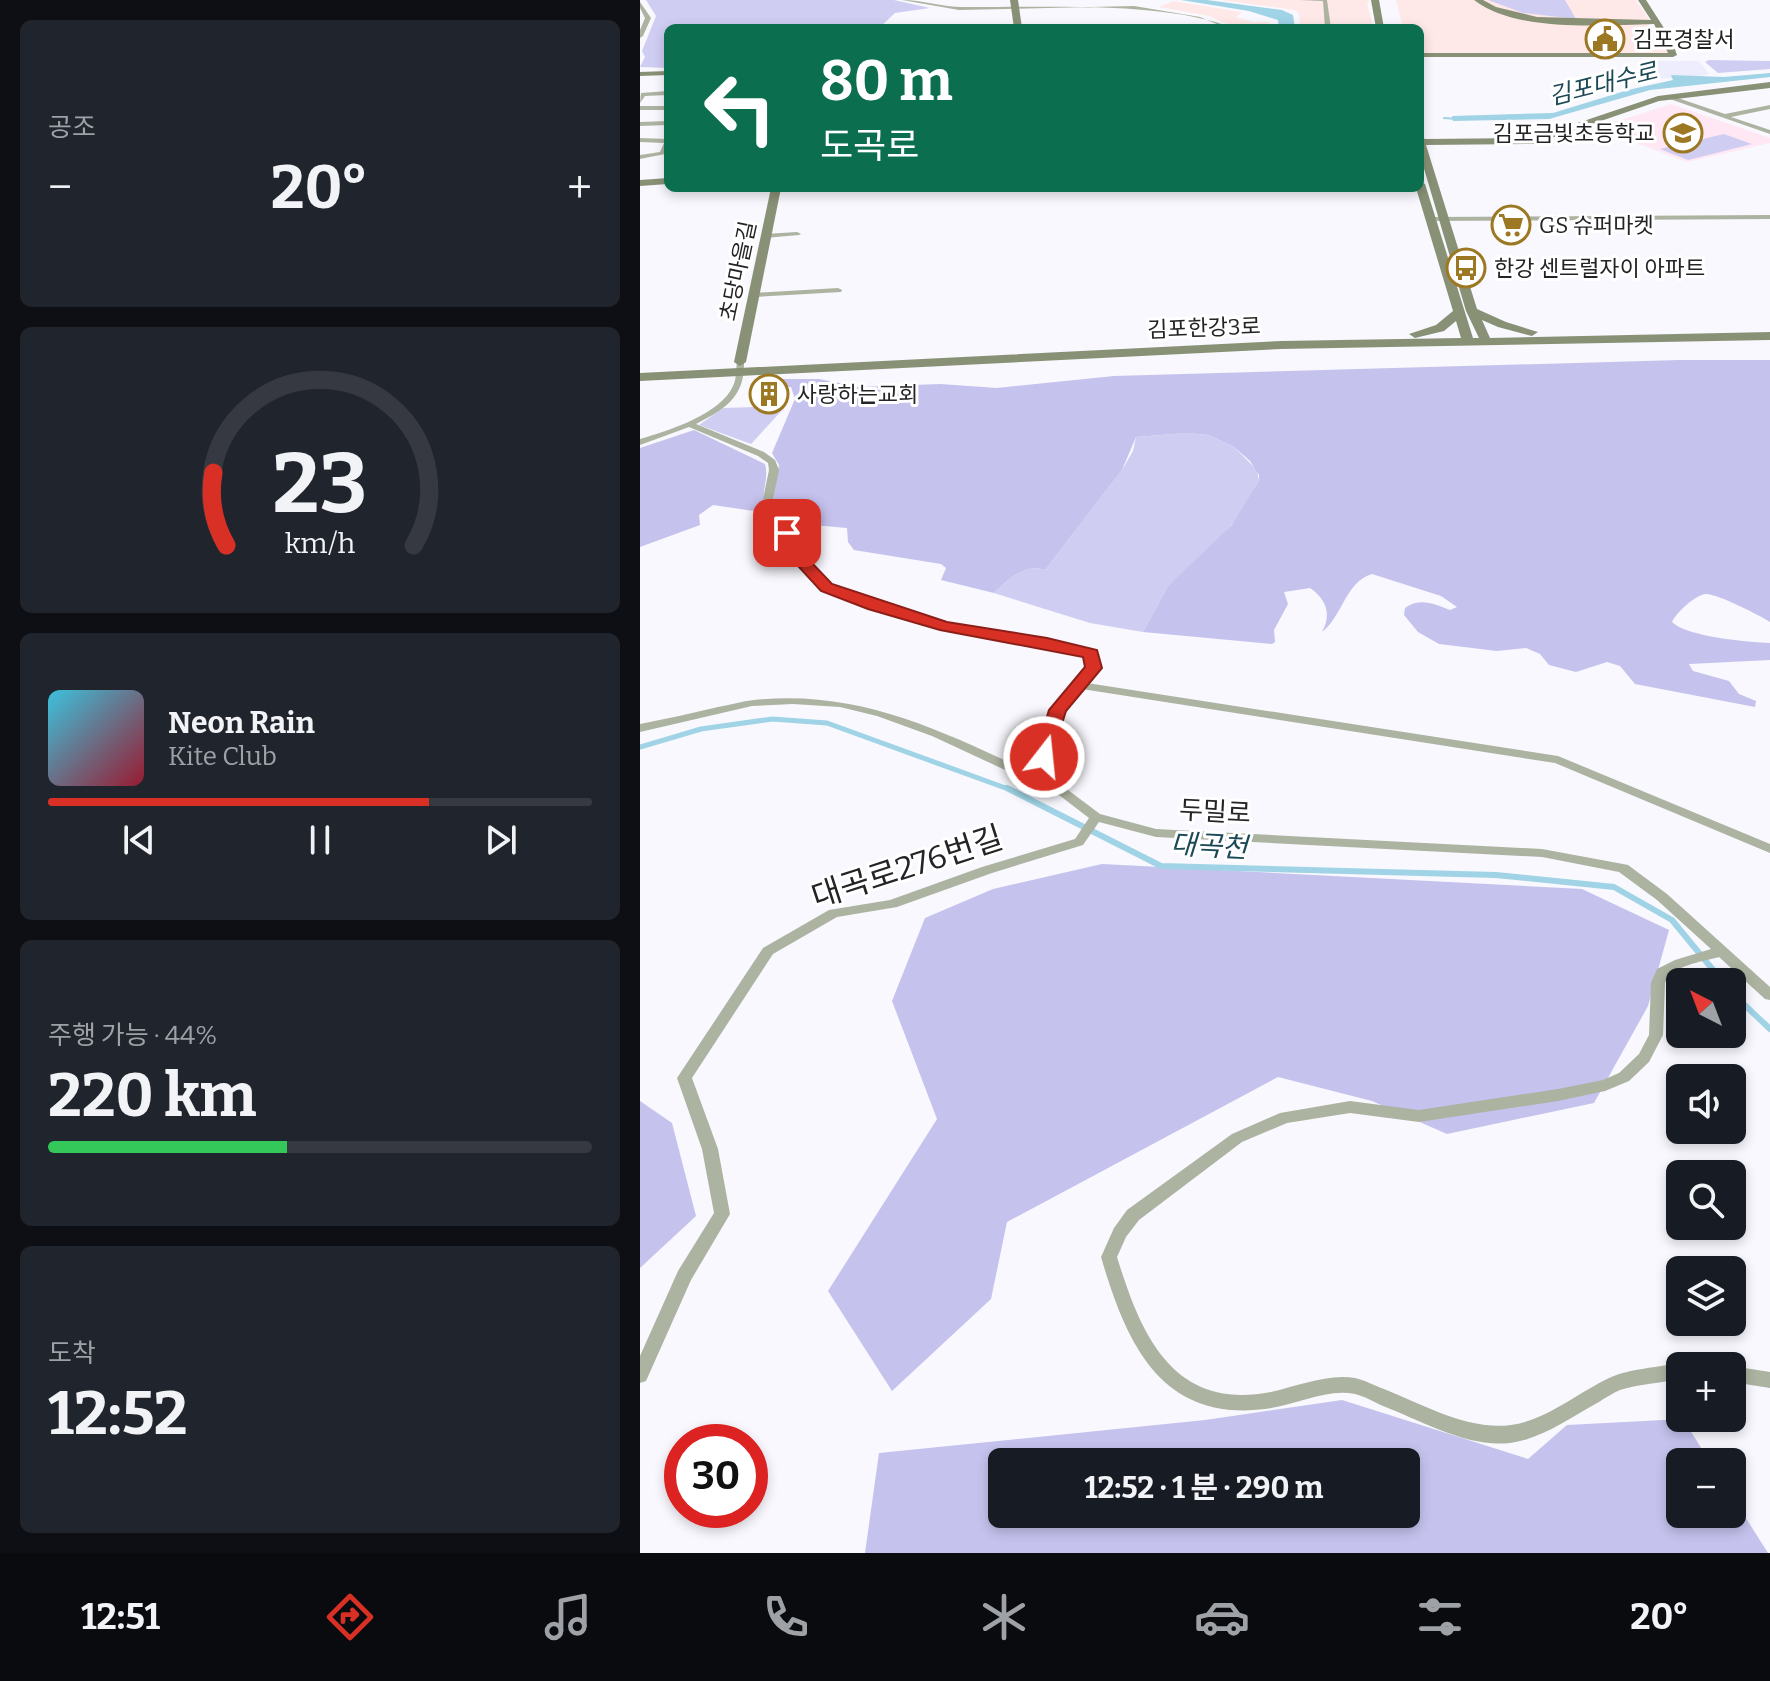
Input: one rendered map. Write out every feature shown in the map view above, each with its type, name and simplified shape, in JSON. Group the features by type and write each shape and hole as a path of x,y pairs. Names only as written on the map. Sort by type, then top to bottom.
{"street":[{"path":"904,0 946,8 1014,4 1142,6 1201,16 1220,24"},
{"path":"1301,0 1325,0 1328,24"},
{"path":"1375,0 1379,24"},
{"path":"1478,0 1497,10 1529,18 1657,22"},
{"path":"1424,56 1679,56 1680,51 1667,39 1642,0"},
{"path":"640,36 648,18 641,4"},
{"path":"1014,4 1017,24"},
{"path":"640,75 664,74"},
{"path":"1424,141 1534,141 1669,97 1770,85"},
{"path":"643,94 664,93"},
{"path":"1669,97 1770,132"},
{"path":"1726,116 1770,107"},
{"path":"640,108 664,108"},
{"path":"640,124 664,123"},
{"path":"640,140 664,141"},
{"path":"640,157 662,154 664,150"},
{"path":"1424,155 1472,311 1484,337"},
{"path":"640,183 664,181"},
{"name":"초당마을길","path":"740,366 775,192"},
{"path":"1422,192 1467,337"},
{"path":"1428,219 1770,217"},
{"path":"765,236 797,234"},
{"path":"753,295 838,290"},
{"path":"1472,311 1502,325 1535,332"},
{"path":"1413,334 1440,328 1458,313"},
{"name":"김포한강3로","path":"1484,337 1535,332 1770,328"},
{"name":"김포한강3로","path":"640,377 740,366 1181,341 1413,334 1467,337"},
{"name":"김포한강3로","path":"640,368 1467,337 1770,336"},
{"path":"640,442 688,424 732,395 738,386 740,366"},
{"path":"688,424 761,454 772,462 774,470 768,499 803,563 826,587 874,606 945,627 1047,643 1091,654 1094,668 1057,710 1044,757 1063,792"},
{"path":"1079,685 1558,760 1770,849"},
{"name":"두밀로","path":"640,728 752,703 793,701 840,704 880,713 936,734 1063,792 1094,820 1156,833 1542,853 1623,868 1662,897 1718,953 1770,995"},
{"name":"대곡로276번길","path":"640,1375 684,1276 722,1214 710,1149 684,1078 768,951 834,913 892,904 1079,842 1094,820"},
{"path":"1666,1374 1616,1383 1537,1427 1511,1434 1476,1434 1355,1386 1335,1385 1262,1402 1211,1401 1182,1390 1155,1365 1118,1291 1109,1257 1133,1215 1237,1138 1285,1117 1350,1107 1419,1116 1558,1095 1605,1085 1624,1077 1644,1058 1656,1035 1658,983 1662,973 1692,959 1718,953"},
{"path":"1746,1376 1770,1380"}],"shaded area":[{"path":"646,0 894,0 930,8 895,13 883,24 664,24 664,68 640,67 645,57 642,51 656,16"},
{"path":"1181,0 1207,0 1282,10 1293,15 1294,24 1278,24 1278,20 1249,11"},
{"path":"1221,0 1370,0 1367,4 1373,24 1300,24 1299,14 1295,10"},
{"path":"1396,0 1636,0 1649,19 1649,26 1669,51 1667,54 1424,53 1424,24 1402,24"},
{"path":"1488,0 1565,0 1576,19 1523,13"},
{"path":"1173,1 1242,12 1236,17 1270,24 1227,24 1209,16 1159,7"},
{"path":"1642,61 1699,61 1709,74 1654,79"},
{"path":"1770,61 1770,69 1718,73 1705,62"},
{"path":"1770,73 1770,77 1650,90 1549,119 1453,121 1452,116 1553,113 1673,80 1671,75 1724,77"},
{"name":"김포금빛초등학교","path":"1671,104 1770,138 1770,143 1687,162 1597,128"},
{"path":"1724,134 1752,144 1688,160 1660,149"},
{"path":"1770,360 1770,622 1729,601 1706,594 1687,605 1672,622 1704,635 1770,643 1770,660 1689,664 1693,671 1729,681 1739,694 1756,701 1755,707 1635,684 1620,666 1607,662 1576,672 1549,665 1540,654 1526,648 1497,651 1439,644 1418,632 1404,615 1405,608 1422,602 1450,610 1457,607 1441,596 1372,574 1356,584 1335,618 1322,632 1327,619 1326,607 1310,588 1284,592 1288,604 1274,630 1275,642 1272,644 1143,632 1168,586 1231,526 1259,481 1259,475 1250,461 1234,447 1209,435 1186,433 1136,437 1122,470 1045,570 1023,571 994,593 941,580 946,568 941,564 854,550 848,542 847,528 813,525 782,517 773,499 779,465 772,453 795,399 791,387 765,386 772,379 819,379 860,387 940,384 997,388 1114,376"},
{"path":"786,406 751,444 699,425 723,408"},
{"path":"694,430 765,464 764,500 767,513 713,505 699,515 700,525 640,547 640,448"},
{"path":"1186,433 1209,435 1234,447 1257,470 1259,481 1222,538 1168,586 1143,632 1090,623 994,593 1023,571 1045,570 1122,470 1133,451 1136,437"},
{"path":"1102,864 1582,889 1669,930 1648,1006 1594,1103 1447,1134 1372,1101 1278,1077 1007,1222 991,1299 892,1391 828,1291 937,1119 892,1001 925,918 993,889"},
{"path":"640,1101 672,1123 696,1216 640,1268"},
{"path":"1342,1400 1528,1459 1567,1425 1666,1420 1666,1432 1691,1432 1701,1448 1666,1448 1666,1528 1746,1528 1746,1518 1768,1553 865,1553 879,1453 1205,1420"}],"waterway":[{"name":"김포대수로","path":"1444,118 1458,119"},
{"name":"대곡천","path":"640,747 701,729 772,719 827,723 1011,790"},
{"name":"대곡천","path":"1007,788 1011,790"},
{"name":"대곡천","path":"1011,790 1161,866 1496,875 1614,887 1672,920 1711,968"},
{"name":"대곡천","path":"1746,1006 1770,1029"}],"place":[{"name":"김포경찰서","path":"1605,39"},
{"name":"김포금빛초등학교","path":"1683,133"},
{"name":"GS 슈퍼마켓","path":"1511,225"},
{"name":"한강 센트럴자이 아파트","path":"1466,268"},
{"name":"사랑하는교회","path":"769,394"}],"route":[{"path":"787,533 803,563 826,587 874,606 945,627 1047,643 1091,654 1094,668 1057,710 1044,757"}]}
